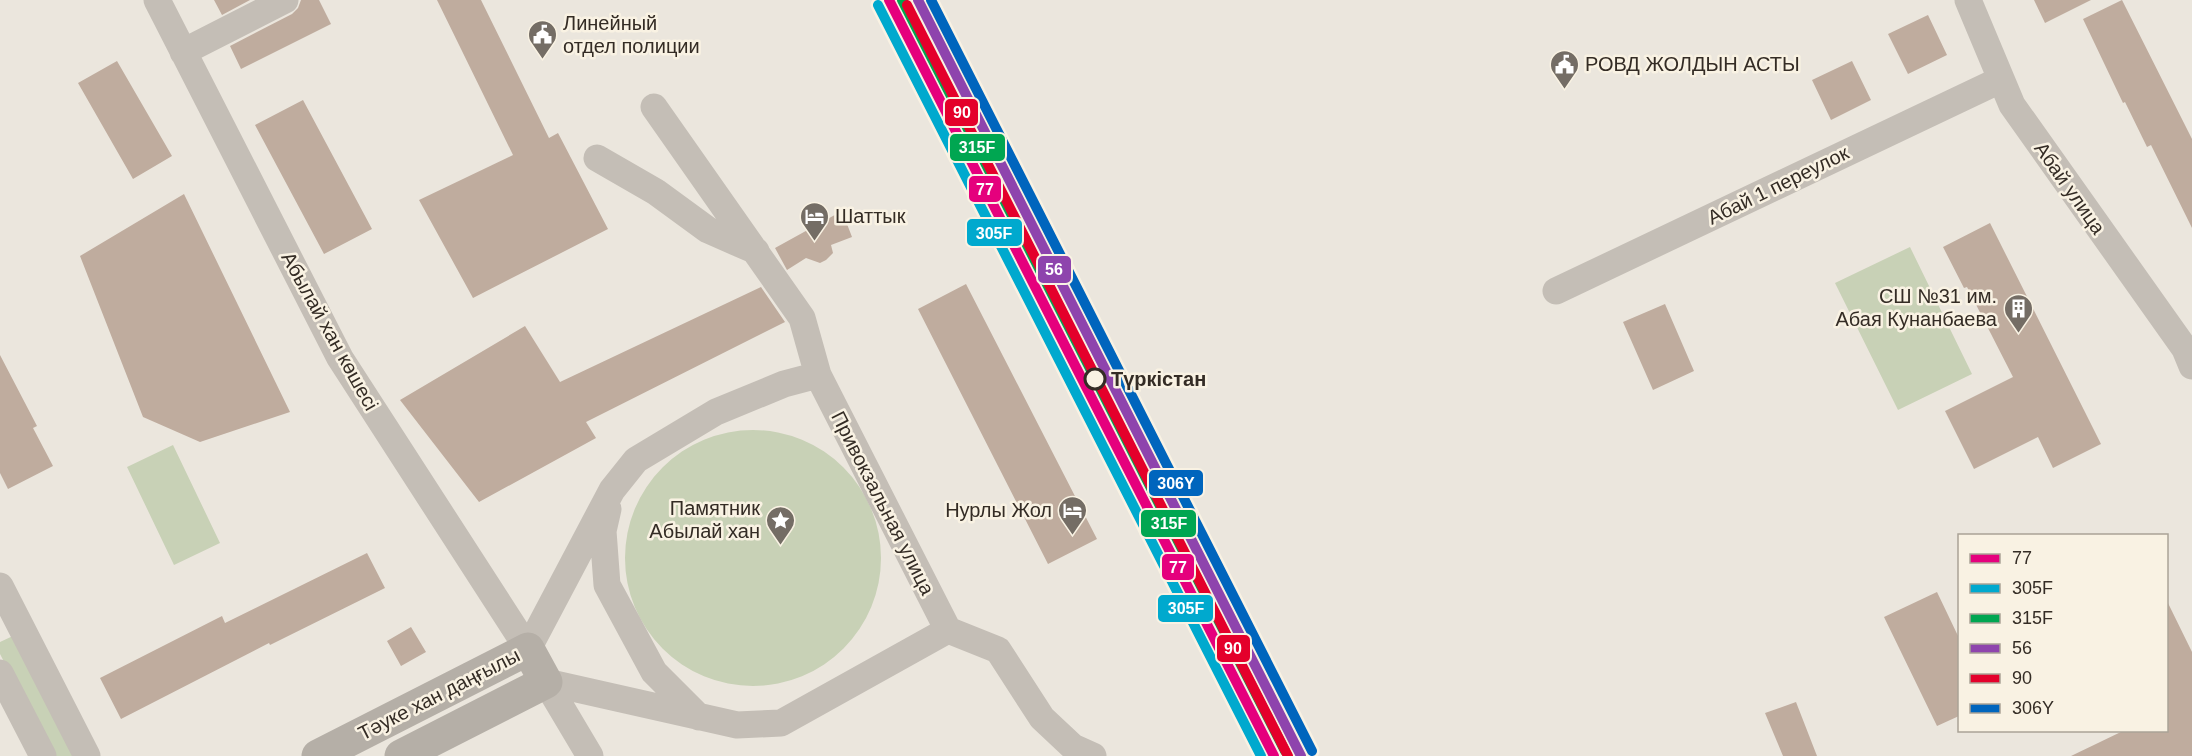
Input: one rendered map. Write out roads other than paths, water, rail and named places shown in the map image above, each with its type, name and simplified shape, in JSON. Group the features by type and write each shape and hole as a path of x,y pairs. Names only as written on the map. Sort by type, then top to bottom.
{"street":[{"name":"Абылай хан көшесі","path":"157,0 340,358 528,649"},
{"path":"183,52 285,0"},
{"name":"Абай улица","path":"1968,0 2012,105 2185,349 2192,366"},
{"name":"Абай 1 переулок","path":"1556,291 2000,80"},
{"name":"Привокзальная улица","path":"654,107 802,318 818,375 948,630"},
{"path":"597,158 656,192 708,230 757,252"},
{"path":"590,756 528,649 612,490 636,460 716,412 784,384 818,375"},
{"path":"612,490 603,531 607,585 654,672 699,717"},
{"path":"0,586 87,756"},
{"path":"546,682 737,725 781,723 948,630 998,650 1042,718 1073,747 1093,756"},
{"name":"Тәуке хан даңғылы","path":"318,756 528,649"},
{"path":"0,673 43,756"},
{"name":"Тәуке хан даңғылы","path":"401,756 546,682"}],"place":[{"name":"Линейный отдел полиции","path":"542,60"},
{"name":"РОВД ЖОЛДЫН АСТЫ","path":"1564,90"},
{"name":"Шаттык","path":"814,242"},
{"name":"СШ №31 им. Абая Кунанбаева","path":"2018,334"},
{"name":"Түркістан","path":"1095,379"},
{"name":"Нурлы Жол","path":"1073,536"},
{"name":"Памятник Абылай хан","path":"781,546"}]}
